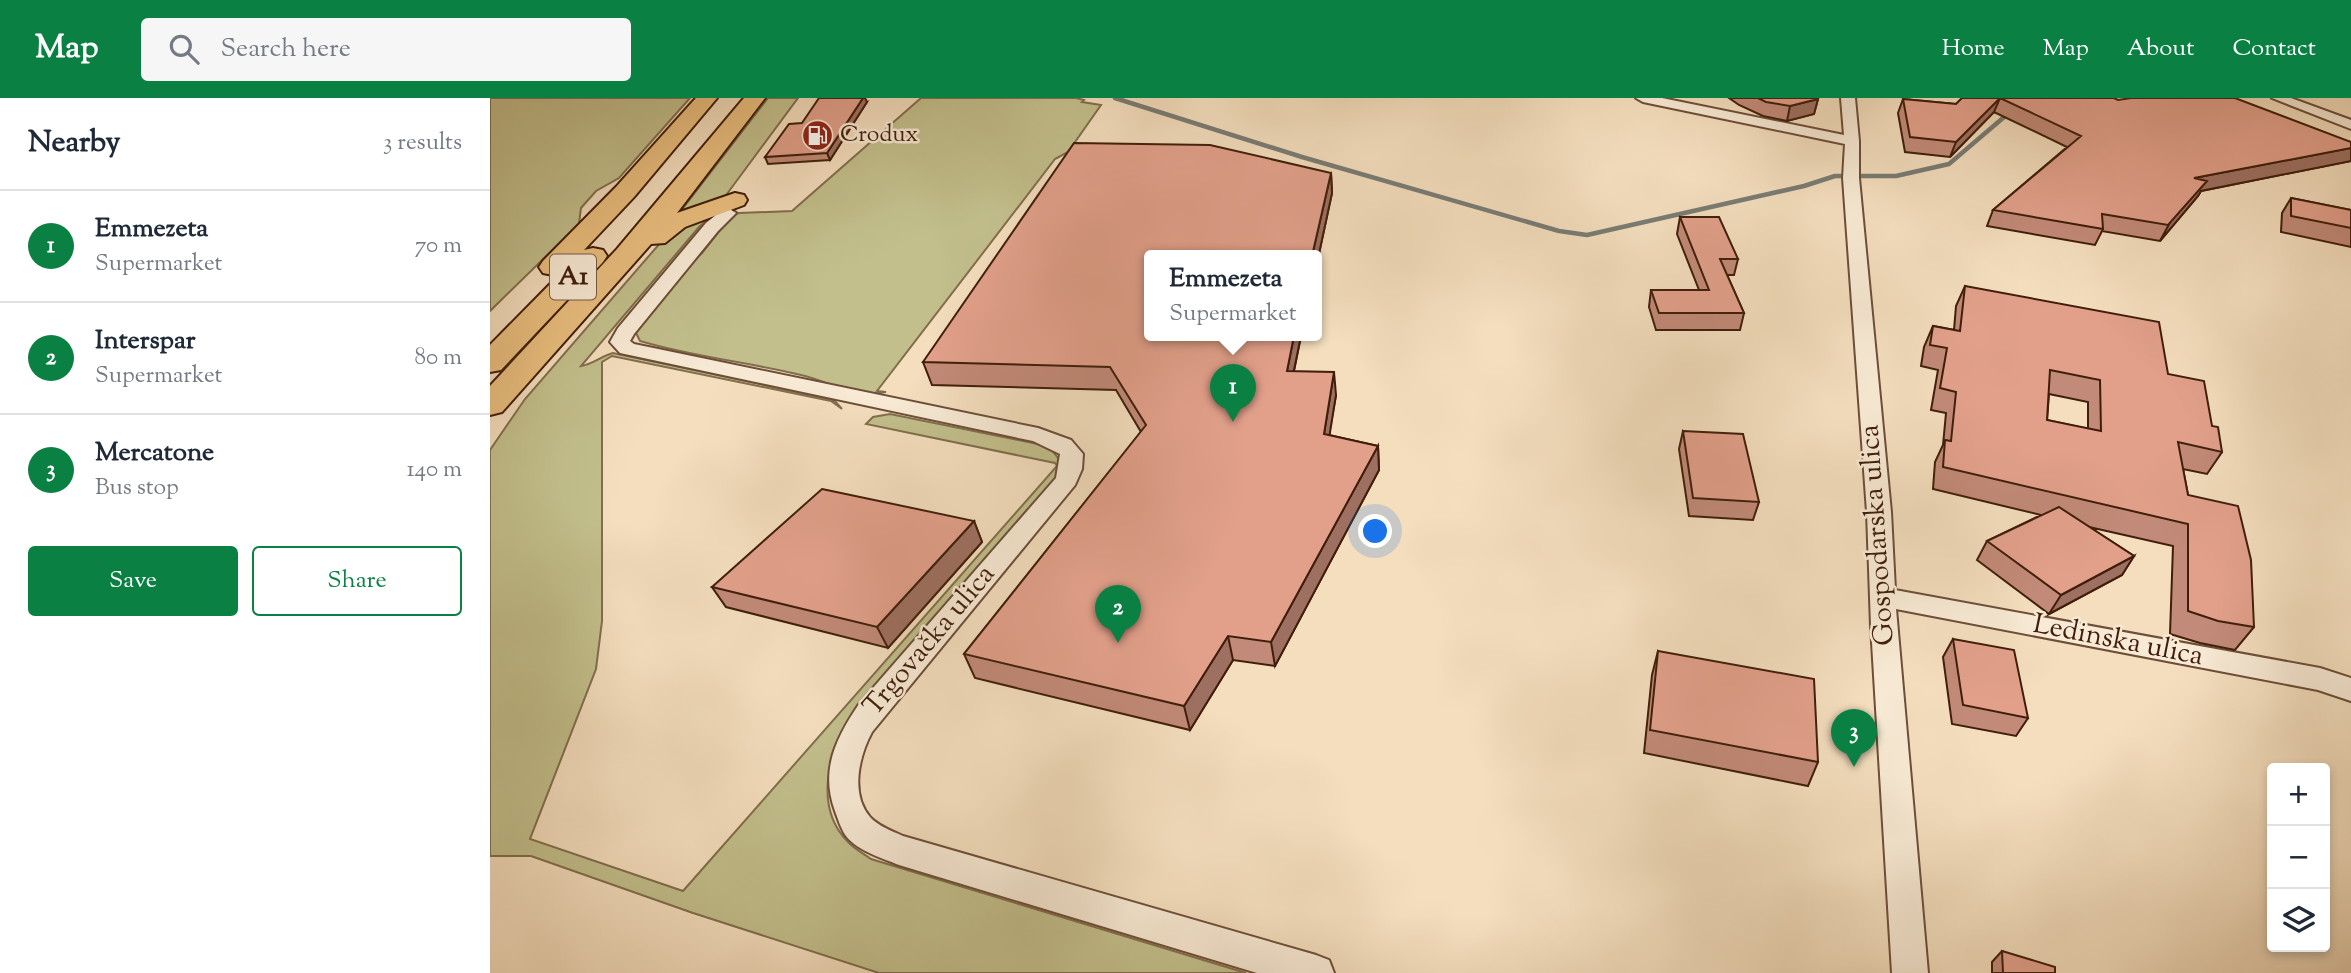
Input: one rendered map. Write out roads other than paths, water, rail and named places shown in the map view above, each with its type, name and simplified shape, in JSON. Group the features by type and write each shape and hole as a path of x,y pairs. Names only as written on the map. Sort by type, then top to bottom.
{"highway":[{"path":"490,331 625,192 707,98"},
{"name":"A1","path":"490,363 598,251 685,153 728,98"},
{"name":"A1","path":"490,405 698,174 755,98"},
{"path":"620,262 676,222 732,206"}],"street":[{"path":"1643,98 1852,141"},
{"name":"Gospodarska ulica","path":"1848,98 1852,141 1851,174 1910,973"},
{"path":"2279,98 2351,125"},
{"name":"Trgovačka ulica","path":"732,206 625,332 620,342 627,349 1038,435 1068,447 1074,464 1067,480 869,712 850,741 843,762 842,780 846,799 858,827 876,840 899,850 1316,973"},
{"name":"Ledinska ulica","path":"1884,597 2320,679 2351,690"}],"waterway":[{"path":"1115,98 1302,157 1559,231 1587,235 1804,186 1835,176 1896,176 1949,164 2010,112"}],"place":[{"name":"Crodux","path":"817,135"},
{"name":"Emmezeta","path":"1233,422"},
{"name":"Interspar","path":"1118,643"},
{"name":"Mercatone","path":"1854,767"}]}
